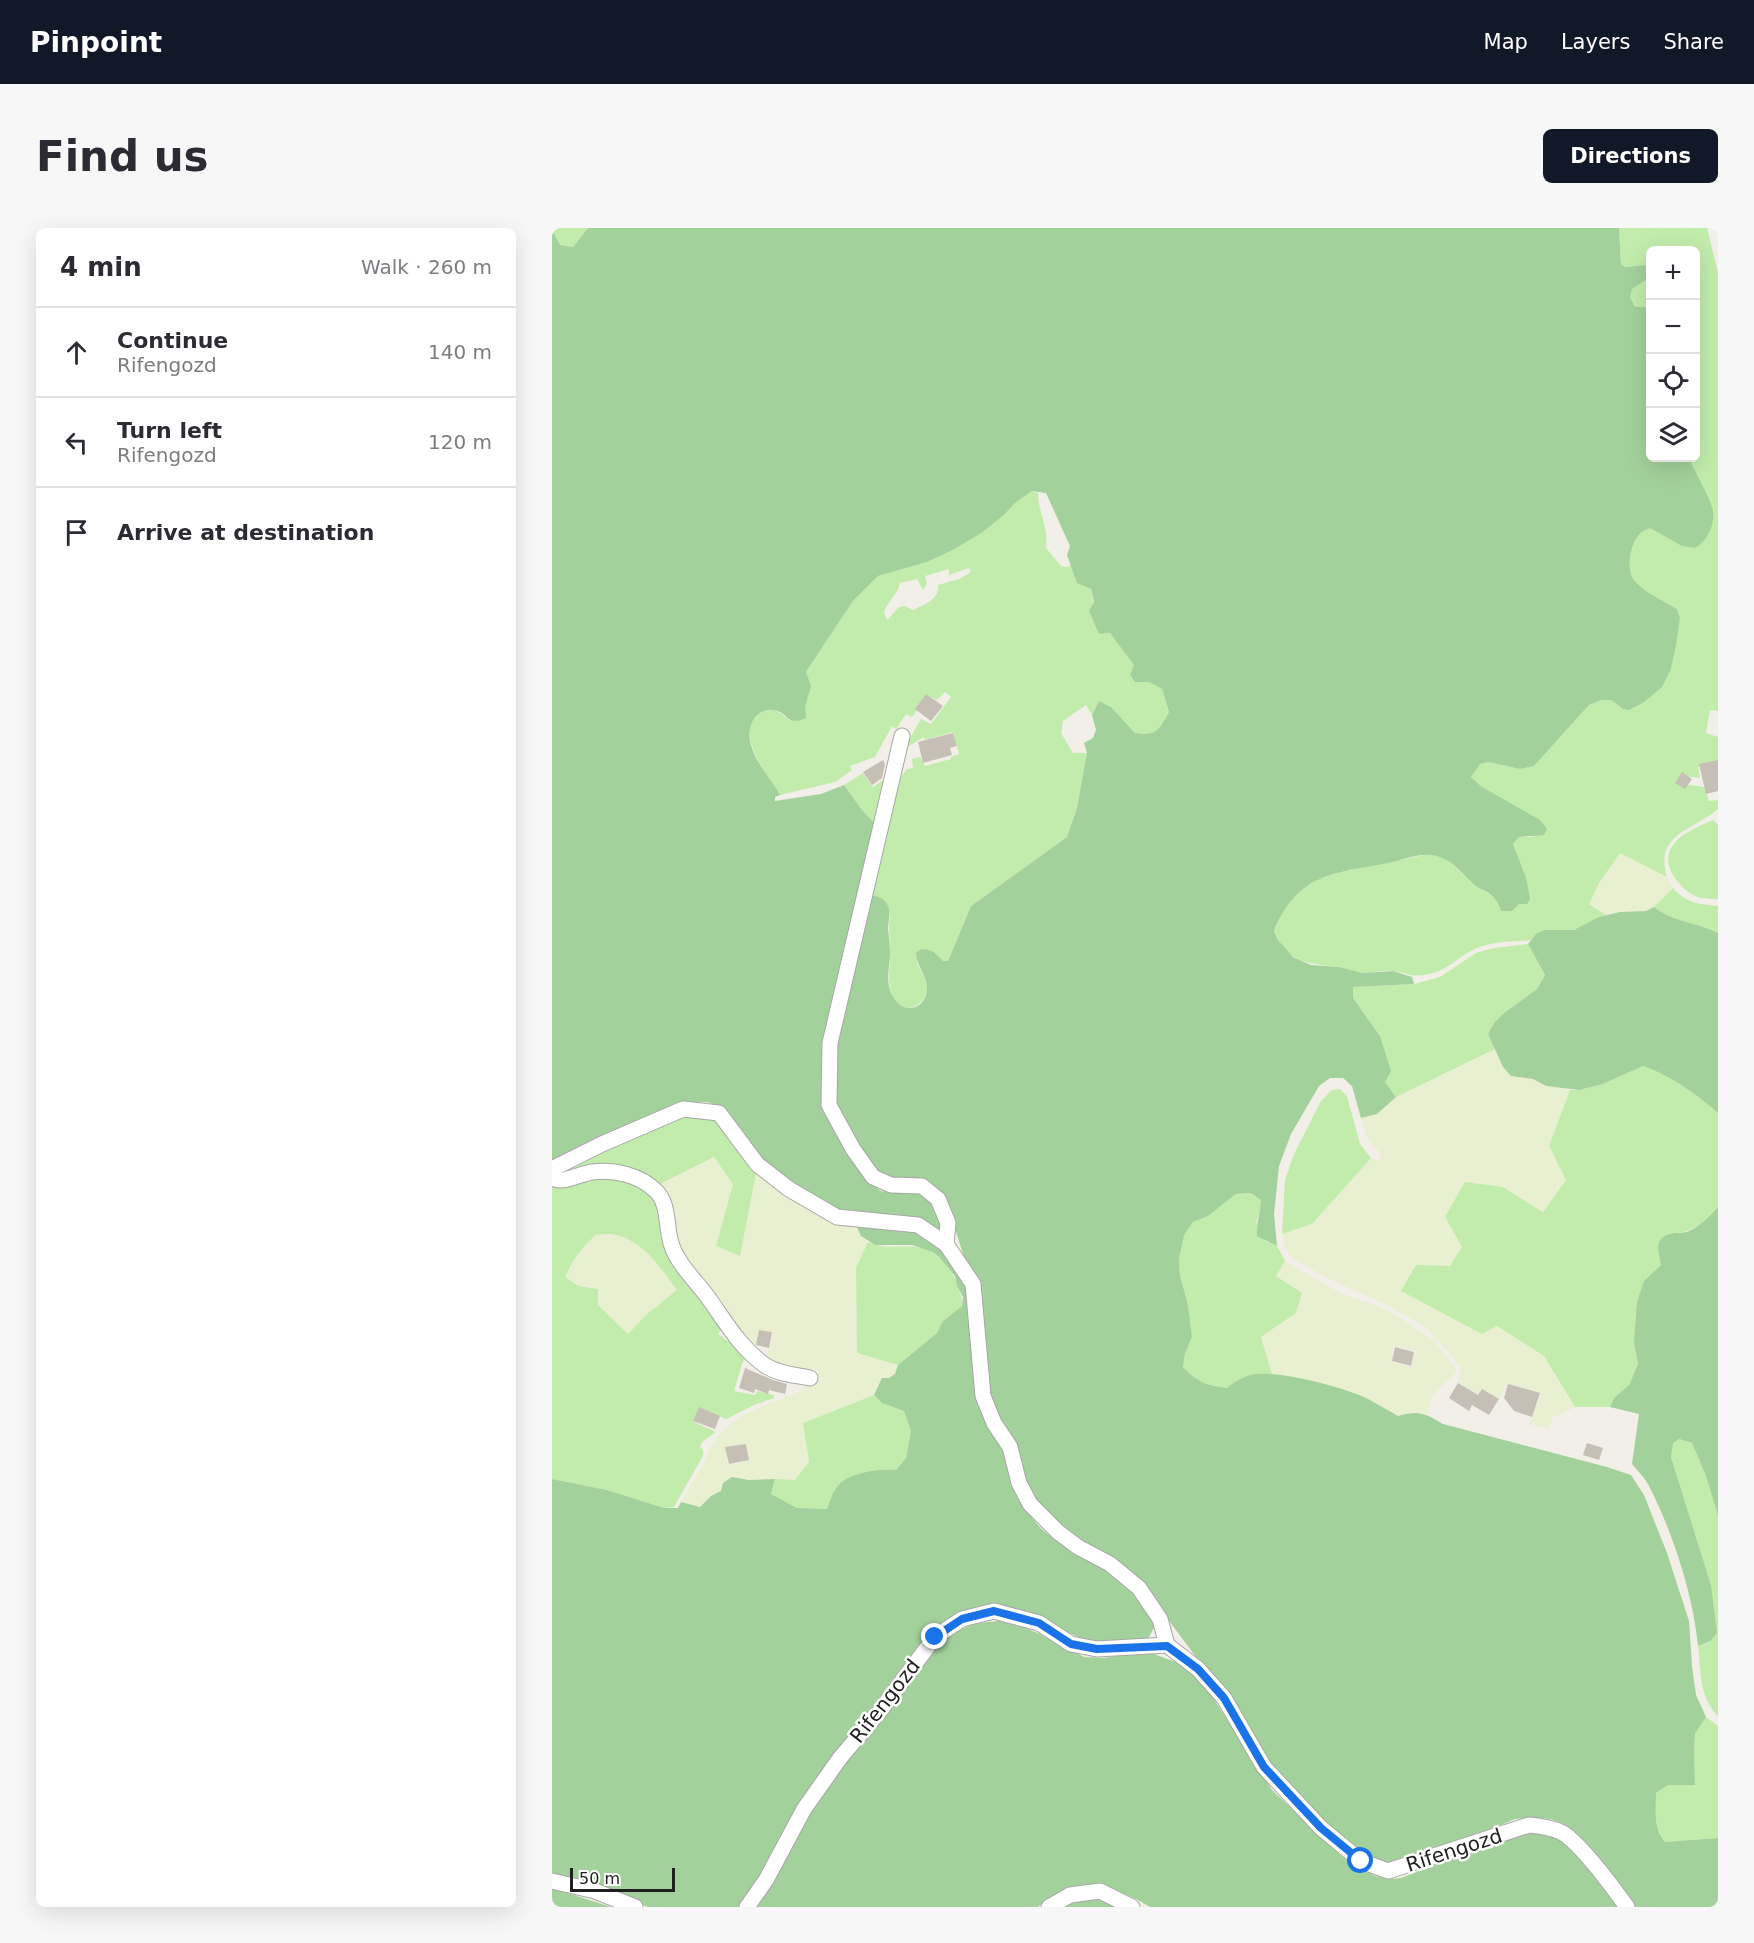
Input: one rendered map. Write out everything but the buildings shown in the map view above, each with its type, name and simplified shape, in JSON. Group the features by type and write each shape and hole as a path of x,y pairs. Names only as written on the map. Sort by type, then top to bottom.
{"street":[{"path":"902,736 831,1042 829,1105 853,1149 873,1177 891,1185 922,1186 938,1199 948,1223 946,1244"},
{"path":"552,1169 602,1144 683,1109 719,1113 757,1164 789,1189 837,1217 918,1225 946,1244 973,1284 983,1396 994,1423 1010,1447 1019,1483 1030,1504 1058,1532 1078,1547 1110,1564 1139,1588 1160,1619 1167,1646"},
{"path":"552,1178 558,1181 593,1172 622,1174 639,1178 658,1192 666,1213 671,1244 690,1277 736,1338 754,1356 779,1373 810,1378"},
{"name":"Rifengozd","path":"747,1907 766,1880 804,1809 840,1758 879,1712 935,1637 962,1619 994,1611 1039,1623 1071,1644 1097,1649 1167,1646 1198,1669 1224,1698 1264,1767 1321,1828 1361,1861 1389,1872 1529,1825 1546,1826 1563,1833 1611,1884 1627,1907"},
{"path":"552,1881 595,1891 635,1907"},
{"path":"1049,1907 1070,1895 1100,1891 1132,1907"}],"green space":[{"path":"552,228 588,228 573,247 560,245 552,233"},
{"path":"588,228 1619,228 1621,264 1625,267 1646,266 1646,280 1632,289 1630,297 1635,307 1646,307 1646,462 1691,462 1713,511 1713,522 1709,532 1695,548 1682,546 1650,528 1638,536 1630,554 1631,575 1638,585 1677,609 1680,618 1671,669 1662,687 1644,702 1629,710 1623,709 1611,700 1601,700 1589,705 1534,766 1520,769 1488,762 1480,764 1471,777 1482,787 1540,820 1547,829 1544,835 1519,837 1513,844 1526,878 1530,899 1527,904 1519,904 1512,911 1501,911 1498,903 1489,893 1476,886 1451,863 1439,857 1427,855 1350,870 1319,879 1294,897 1283,912 1274,931 1278,940 1293,957 1311,965 1339,967 1362,973 1393,971 1412,977 1414,984 1353,987 1353,998 1380,1036 1391,1071 1385,1082 1396,1097 1377,1114 1361,1118 1352,1086 1343,1078 1330,1078 1319,1086 1291,1134 1279,1166 1274,1214 1277,1246 1257,1236 1261,1200 1251,1193 1236,1194 1208,1216 1193,1222 1184,1235 1179,1259 1192,1337 1185,1354 1183,1367 1202,1382 1227,1388 1244,1377 1262,1374 1294,1377 1329,1385 1359,1395 1398,1416 1411,1413 1421,1414 1443,1424 1631,1475 1644,1495 1667,1553 1689,1621 1696,1695 1706,1717 1695,1734 1695,1785 1668,1785 1656,1793 1657,1825 1665,1842 1718,1838 1718,1907 1635,1907 1599,1859 1576,1834 1557,1821 1547,1819 1515,1819 1417,1861 1396,1864 1380,1862 1348,1845 1271,1767 1215,1678 1196,1657 1155,1602 1074,1537 1036,1502 993,1410 973,1275 964,1257 944,1194 929,1182 907,1177 889,1179 876,1171 835,1106 836,1052 870,895 883,899 889,909 889,988 896,1001 902,1006 914,1008 923,1001 927,988 916,953 921,949 928,950 943,961 948,961 971,906 1067,837 1077,808 1087,753 1084,743 1093,738 1096,730 1092,715 1099,701 1111,707 1135,733 1148,734 1157,730 1169,712 1162,689 1149,682 1135,682 1130,675 1134,665 1110,633 1099,634 1089,611 1094,602 1091,589 1077,583 1067,555 1070,546 1046,493 1032,491 983,532 953,550 927,562 878,576 853,601 806,672 811,686 805,707 806,718 795,721 778,711 767,710 759,713 753,720 750,730 752,749 780,795 775,797 775,801 821,794 844,785 876,825 826,1038 824,1113 864,1178 881,1191 925,1193 935,1203 943,1226 940,1231 831,1210 770,1172 723,1109 708,1102 692,1102 668,1108 552,1163 552,233 560,245 573,247"},
{"path":"1619,228 1707,228 1718,273 1718,711 1710,710 1706,733 1718,737 1718,762 1698,767 1700,778 1685,776 1684,784 1704,787 1709,801 1718,800 1718,809 1671,842 1664,862 1667,877 1620,853 1599,883 1589,904 1606,915 1580,928 1546,930 1532,940 1484,946 1471,951 1442,970 1423,975 1390,971 1362,973 1300,960 1286,950 1274,931 1282,913 1298,891 1319,879 1337,873 1429,854 1445,858 1478,887 1495,898 1517,856 1513,844 1519,837 1533,837 1508,803 1482,787 1471,777 1480,763 1488,762 1520,769 1534,766 1589,705 1601,700 1611,700 1623,709 1671,669 1680,618 1677,609 1638,585 1631,575 1630,562 1635,541 1650,527 1659,532 1713,511 1691,462 1700,462 1700,246 1646,246 1646,266 1625,267 1621,264"},
{"path":"1646,280 1646,307 1635,307 1630,297 1631,289"},
{"path":"1032,491 1038,493 1046,534 1046,548 1061,566 1071,565 1074,573 1091,589 1099,634 1110,633 1149,682 1162,689 1169,712 1160,727 1148,734 1135,733 1111,707 1099,701 1092,715 1086,705 1063,721 1061,733 1073,753 1087,753 1077,808 1067,837 971,906 948,961 943,961 936,953 917,962 926,981 926,994 920,1003 904,1008 895,1001 889,984 890,913 870,895 899,779 907,769 913,768 912,759 920,757 925,766 951,759 959,754 953,732 925,740 924,737 909,746 906,745 921,719 931,724 951,697 945,692 937,700 928,696 912,717 906,714 896,729 892,726 875,757 850,766 852,770 835,782 780,795 755,753 750,741 749,730 752,720 765,710 777,711 791,721 801,710 809,693 806,672 853,601 878,576 927,562 953,550 983,532","holes":["969,568 971,572 959,579 938,585 936,595 922,606 913,610 905,606 899,607 887,620 885,609 900,583 917,579 923,590 927,584 925,576 949,569 949,575"]},
{"path":"863,773 873,787 889,776 876,825 844,785"},
{"path":"1713,820 1718,825 1718,899 1706,899 1695,896 1682,887 1672,874 1668,859 1673,845 1681,837"},
{"path":"1620,852 1667,877 1673,888 1654,907 1646,911 1606,915 1589,904 1599,883"},
{"path":"1673,888 1688,900 1718,906 1718,933 1669,916 1654,907"},
{"path":"1654,907 1669,916 1718,933 1718,1113 1663,1074 1643,1066 1603,1084 1579,1090 1546,1086 1533,1079 1511,1076 1503,1067 1488,1034 1494,1023 1504,1013 1537,989 1545,975 1528,944 1536,934 1544,930 1574,930 1599,917 1620,912 1646,911"},
{"path":"1528,944 1545,975 1537,989 1504,1013 1488,1034 1495,1049 1396,1097 1385,1082 1380,1036 1353,998 1353,987 1414,984 1440,977 1476,953 1494,948"},
{"path":"1495,1049 1503,1067 1511,1076 1533,1079 1546,1086 1570,1090 1549,1146 1566,1180 1543,1212 1503,1187 1445,1217 1462,1247 1451,1266 1497,1326 1544,1356 1575,1407 1552,1418 1549,1429 1529,1424 1540,1397 1506,1384 1499,1400 1483,1392 1479,1396 1458,1383 1461,1367 1427,1328 1385,1304 1323,1276 1290,1256 1285,1248 1282,1234 1312,1224 1371,1158 1378,1161 1382,1155 1368,1140 1361,1118 1377,1114 1396,1097"},
{"path":"1643,1066 1663,1074 1718,1113 1718,1207 1697,1226 1670,1234 1661,1265 1653,1273 1634,1343 1638,1364 1629,1385 1614,1398 1610,1407 1575,1407 1544,1356 1497,1326 1482,1334 1401,1291 1416,1265 1450,1266 1462,1247 1445,1217 1465,1182 1503,1187 1543,1212 1566,1180 1549,1146 1570,1090 1603,1084"},
{"path":"1340,1089 1347,1096 1360,1144 1371,1158 1312,1224 1282,1234 1285,1180 1294,1154 1321,1101 1332,1090"},
{"path":"711,1114 757,1169 740,1256 716,1246 733,1184 714,1157 656,1186 640,1176 564,1176 558,1171 672,1117"},
{"path":"714,1157 733,1183 716,1246 740,1255 757,1169 838,1223 857,1227 861,1236 868,1242 856,1268 857,1353 898,1365 895,1374 889,1378 882,1378 874,1395 803,1423 809,1462 795,1481 749,1480 732,1477 721,1491 711,1496 700,1507 681,1502 703,1465 712,1444 724,1429 740,1417 760,1407 803,1390 808,1381 817,1379 818,1370 806,1368 805,1371 765,1362 773,1334 760,1331 754,1354 681,1257 656,1186","holes":["747,1447 749,1459 739,1461 739,1464 728,1465 727,1451"]},
{"path":"609,1175 648,1187 666,1223 724,1323 718,1334 747,1355 734,1391 755,1395 757,1391 774,1395 774,1398 726,1419 701,1408 694,1422 716,1432 702,1442 700,1447 703,1450 703,1456 674,1507 664,1508 607,1490 552,1479 552,1184","holes":["610,1234 631,1241 648,1254 677,1290 647,1314 628,1334 598,1305 598,1289 579,1286 565,1277 578,1254 596,1235"]},
{"path":"1251,1193 1261,1199 1261,1211 1256,1222 1265,1241 1277,1246 1285,1261 1276,1276 1302,1293 1296,1313 1261,1337 1272,1374 1248,1377 1227,1388 1197,1379 1183,1367 1185,1354 1192,1337 1179,1259 1183,1235 1193,1222 1208,1216 1236,1194"},
{"path":"1718,1207 1718,1516 1706,1476 1692,1443 1679,1439 1673,1443 1671,1457 1711,1585 1717,1633 1710,1641 1698,1646 1692,1606 1674,1544 1649,1486 1632,1464 1639,1414 1610,1407 1614,1398 1629,1385 1638,1364 1634,1343 1637,1302 1644,1281 1661,1265 1659,1242 1672,1233 1687,1232 1693,1229"},
{"path":"857,1227 892,1227 918,1231 935,1242 956,1268 968,1292 1003,1449 1025,1507 1045,1532 1108,1572 1140,1597 1150,1610 1154,1623 1152,1632 1147,1640 1091,1643 1018,1609 1004,1606 941,1625 920,1644 803,1798 756,1884 739,1907 648,1907 593,1885 552,1876 552,1479 607,1490 664,1508 678,1508 681,1502 700,1507 711,1496 721,1491 723,1483 732,1477 749,1480 775,1479 771,1494 797,1508 827,1509 835,1489 848,1478 873,1471 896,1470 906,1458 911,1431 904,1411 882,1403 874,1395 882,1378 889,1378 895,1374 898,1365 937,1333 943,1321 962,1306 963,1297 955,1276 932,1252 912,1245 875,1245 861,1236"},
{"path":"596,1235 623,1236 636,1243 651,1256 677,1290 647,1314 628,1335 598,1305 592,1287 579,1286 565,1277 575,1255 585,1245"},
{"path":"868,1242 888,1247 917,1247 935,1255 952,1273 961,1297 962,1306 943,1321 937,1333 898,1365 857,1353 856,1268"},
{"path":"1285,1261 1340,1293 1396,1315 1434,1341 1457,1371 1432,1396 1427,1414 1412,1412 1398,1416 1367,1399 1308,1381 1272,1374 1261,1337 1296,1313 1302,1293 1276,1276","holes":["1394,1346 1415,1351 1411,1367 1390,1362"]},
{"path":"874,1395 882,1403 904,1411 911,1431 906,1458 896,1470 873,1471 848,1478 837,1487 827,1509 797,1508 771,1494 775,1479 795,1480 809,1462 803,1423"},
{"path":"1679,1439 1692,1443 1706,1476 1718,1516 1718,1716 1707,1701 1704,1692 1698,1646 1710,1641 1711,1585 1671,1457 1672,1443"},
{"path":"999,1621 1040,1634 1084,1657 1104,1658 1126,1654 1154,1654 1178,1663 1192,1672 1215,1701 1272,1790 1341,1856 1375,1876 1389,1879 1401,1878 1514,1834 1539,1831 1566,1842 1619,1907 1150,1907 1108,1888 1079,1886 1051,1896 1038,1907 755,1907 808,1814 844,1762 931,1651 962,1629"},
{"path":"1706,1717 1718,1726 1718,1838 1665,1842 1657,1825 1656,1793 1668,1785 1694,1754 1695,1734"},
{"path":"552,1888 611,1907 552,1907"},
{"path":"1089,1897 1110,1901 1120,1907 1055,1907"}],"route":[{"path":"935,1637 962,1619 994,1611 1039,1623 1071,1644 1097,1649 1167,1646 1198,1669 1224,1698 1264,1767 1321,1828 1361,1861"}]}
